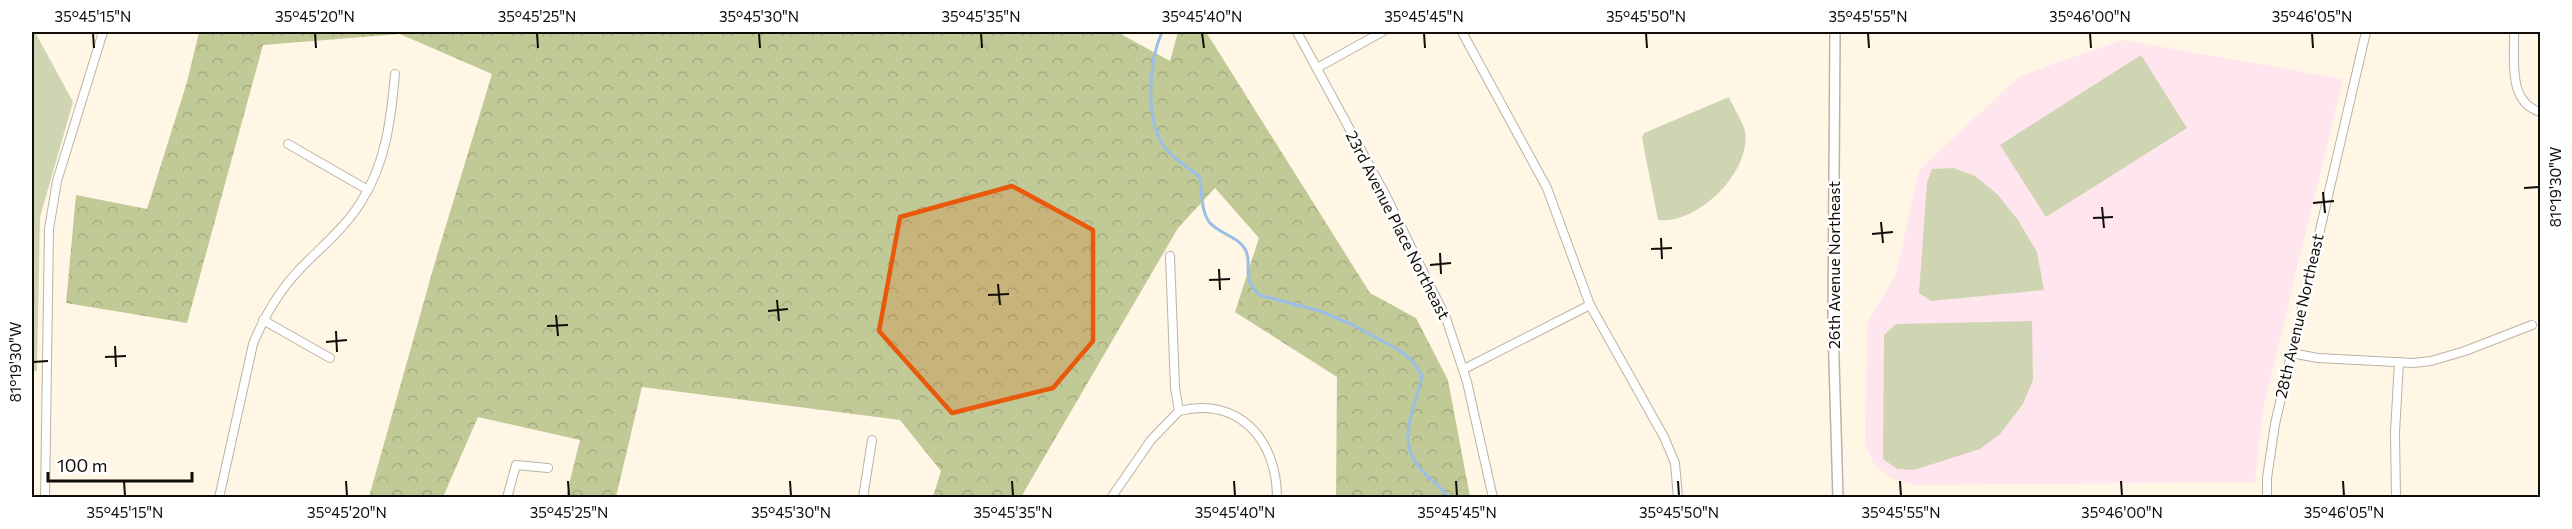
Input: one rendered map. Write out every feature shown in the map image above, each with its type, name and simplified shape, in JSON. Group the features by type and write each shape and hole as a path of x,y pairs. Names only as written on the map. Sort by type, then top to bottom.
{"street":[{"path":"45,498 49,229 57,181 104,32"},
{"name":"23rd Avenue Place Northeast","path":"1297,32 1427,277 1452,335 1464,369 1493,498"},
{"path":"1317,68 1382,32"},
{"path":"1462,32 1546,188 1590,305 1665,437 1675,463 1678,498"},
{"name":"26th Avenue Northeast","path":"1834,32 1833,314 1838,498"},
{"name":"28th Avenue Northeast","path":"2267,498 2270,447 2366,32"},
{"path":"2514,32 2516,85 2519,96 2529,106 2541,112"},
{"path":"219,498 247,364 263,320 286,285 333,237 360,204 368,190 385,149 395,74"},
{"path":"288,144 368,190"},
{"path":"1170,256 1175,388 1179,411"},
{"path":"1464,369 1590,305"},
{"path":"263,320 330,358"},
{"path":"2291,353 2318,358 2414,363 2448,357 2532,325"},
{"path":"2396,498 2395,432 2399,362"},
{"path":"1111,498 1151,440 1179,411 1197,408 1224,410 1259,435 1272,457 1277,481 1277,498"},
{"path":"863,498 872,440"},
{"path":"507,498 516,465 548,468"}],"highlighted area":[{"path":"1012,186 1093,230 1093,341 1053,388 952,413 879,331 900,217"}],"shaded area":[{"path":"2122,40 2343,79 2264,405 2255,482 1916,485 1891,478 1874,465 1865,443 1867,324 1896,274 1919,170 2020,76"}],"green space":[{"path":"32,32 35,32 73,102 40,217 37,371 32,371"},
{"path":"199,32 1117,32 1170,61 1178,32 1206,32 1370,293 1416,318 1448,380 1470,497 1336,497 1337,377 1235,312 1259,238 1215,188 1178,228 1021,497 933,497 941,471 900,420 642,387 616,497 566,497 580,440 478,417 443,497 369,497 437,255 492,74 400,34 263,45 187,323 66,303 76,195 147,209 187,82"},
{"path":"2141,55 2187,128 2046,217 2000,145"},
{"path":"1729,97 1745,131 1745,147 1731,178 1705,205 1674,219 1658,220 1642,138 1644,133"},
{"path":"1954,168 1975,176 1997,194 2018,220 2037,252 2044,290 1931,301 1919,293 1927,183 1932,169"},
{"path":"2032,321 2033,380 2023,404 2000,434 1980,449 1914,470 1897,469 1883,459 1884,335 1896,324"}],"waterway":[{"path":"1162,32 1152,73 1153,120 1157,133 1167,150 1199,176 1203,206 1209,222 1243,246 1248,257 1248,277 1259,295 1320,311 1351,324 1397,349 1412,360 1422,376 1409,423 1408,445 1419,467 1449,498"}]}
